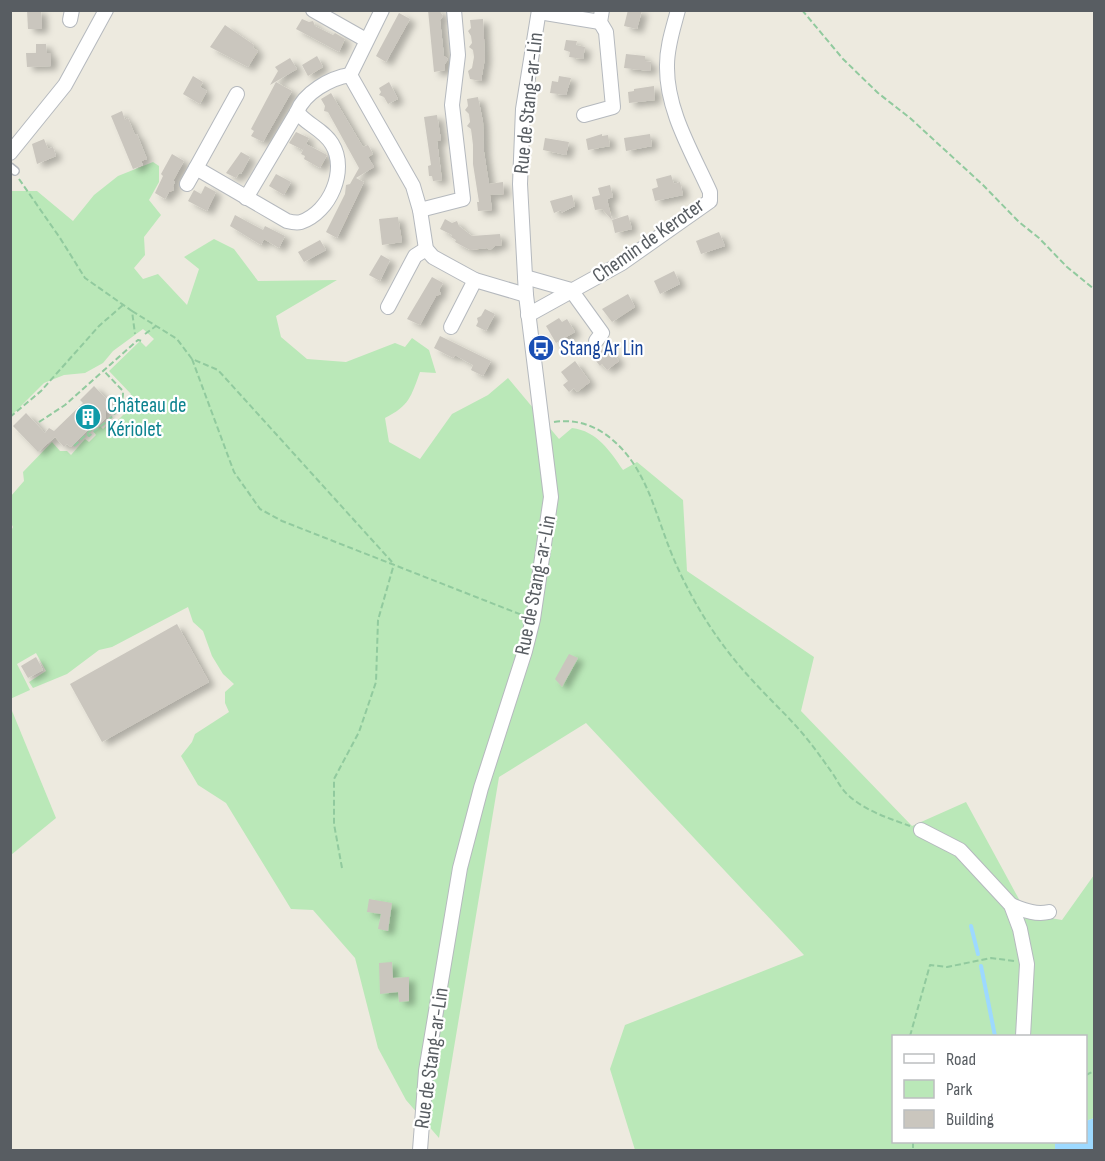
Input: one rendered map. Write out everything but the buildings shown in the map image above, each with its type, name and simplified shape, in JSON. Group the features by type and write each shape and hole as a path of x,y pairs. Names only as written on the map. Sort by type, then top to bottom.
{"street":[{"path":"10,153 64,85 106,10"},
{"path":"313,10 366,40"},
{"path":"350,75 382,10"},
{"path":"420,210 462,199 452,105 458,55 454,10"},
{"name":"Chemin de Keroter","path":"528,315 622,263 710,201 710,192 670,98 668,54 678,10"},
{"path":"539,11 601,16 606,32 613,107 584,115"},
{"name":"Rue de Stang-ar-Lin","path":"420,1150 426,1071 460,868 481,788 533,619 551,497 528,315 519,184 521,132 529,65 539,11"},
{"path":"350,75 413,186 420,210 426,249 432,257 475,280 526,295"},
{"path":"246,198 297,112 301,101 336,77 350,75"},
{"path":"187,184 237,94"},
{"path":"196,168 287,221 300,222 319,212 334,187 340,164 332,144 321,130 303,119 297,112"},
{"path":"388,307 415,256 426,249"},
{"name":"Chemin de Keroter","path":"525,277 571,290"},
{"path":"451,327 475,280"},
{"path":"571,290 602,333 596,341"},
{"path":"921,830 960,850 1011,905 1020,929 1027,964 1023,1035"},
{"path":"1011,905 1040,914 1049,912"}],"path":[{"path":"802,10 843,59 878,93 910,118 984,185 1019,222 1040,238 1067,267 1095,289"},
{"path":"13,169 85,278 177,339 192,359 234,472 260,509 282,521 533,619"},
{"path":"10,417 41,391 99,326 123,305"},
{"path":"132,311 135,334"},
{"path":"145,334 156,326"},
{"path":"39,422 65,405 138,340 142,341"},
{"path":"192,359 218,370 394,564"},
{"path":"87,434 89,436 118,412 123,397 123,391 103,370"},
{"path":"542,423 566,420 585,423 597,428 612,439 630,459 646,487 676,564 704,619 731,656 793,722 816,750 846,794 873,812 921,830"},
{"path":"74,446 94,427"},
{"path":"342,868 334,824 334,779 359,732 376,682 378,620 394,564"},
{"path":"910,1035 930,965 947,967 991,958 1027,964"}],"green space":[{"path":"153,162 159,166 159,182 149,200 161,215 144,237 145,255 134,268 143,279 158,274 187,305 199,269 184,257 214,239 234,249 258,281 337,280 276,316 281,337 307,359 346,362 395,343 405,347 412,338 429,350 436,373 420,372 408,400 385,418 389,442 420,459 452,414 488,395 508,378 559,439 572,428 581,430 602,443 623,470 637,462 683,500 687,571 814,657 801,711 912,826 966,802 1027,914 1062,920 1094,875 1094,1118 1087,1121 1087,1035 892,1035 892,1143 1055,1143 1055,1150 635,1150 610,1069 625,1025 804,955 586,723 499,777 439,1138 406,1100 378,1048 355,958 313,910 291,909 226,803 198,785 181,756 195,734 229,712 225,703 225,692 234,684 223,674 212,656 203,631 193,622 188,607 112,647 99,650 67,674 33,688 29,682 46,671 36,653 17,664 30,690 10,699 10,533 13,527 11,496 24,481 23,472 52,442 60,451 67,451 71,455 85,439 89,442 96,435 94,432 100,426 103,429 110,422 113,426 120,423 118,420 124,414 120,410 122,408 120,405 131,394 109,371 140,341 146,347 154,339 143,329 113,351 103,363 85,373 64,375 44,383 11,416 11,191 37,191 73,221 94,195 118,176"},
{"path":"10,706 56,818 11,855 10,855"}],"water":[{"path":"1094,1118 1094,1150 1055,1150 1055,1143 1087,1143 1087,1121"}],"waterway":[{"path":"971,926 978,954"},
{"path":"981,966 995,1035"}],"place":[{"name":"Stang Ar Lin","path":"541,348"},
{"name":"Château de Kériolet","path":"88,417"}]}
